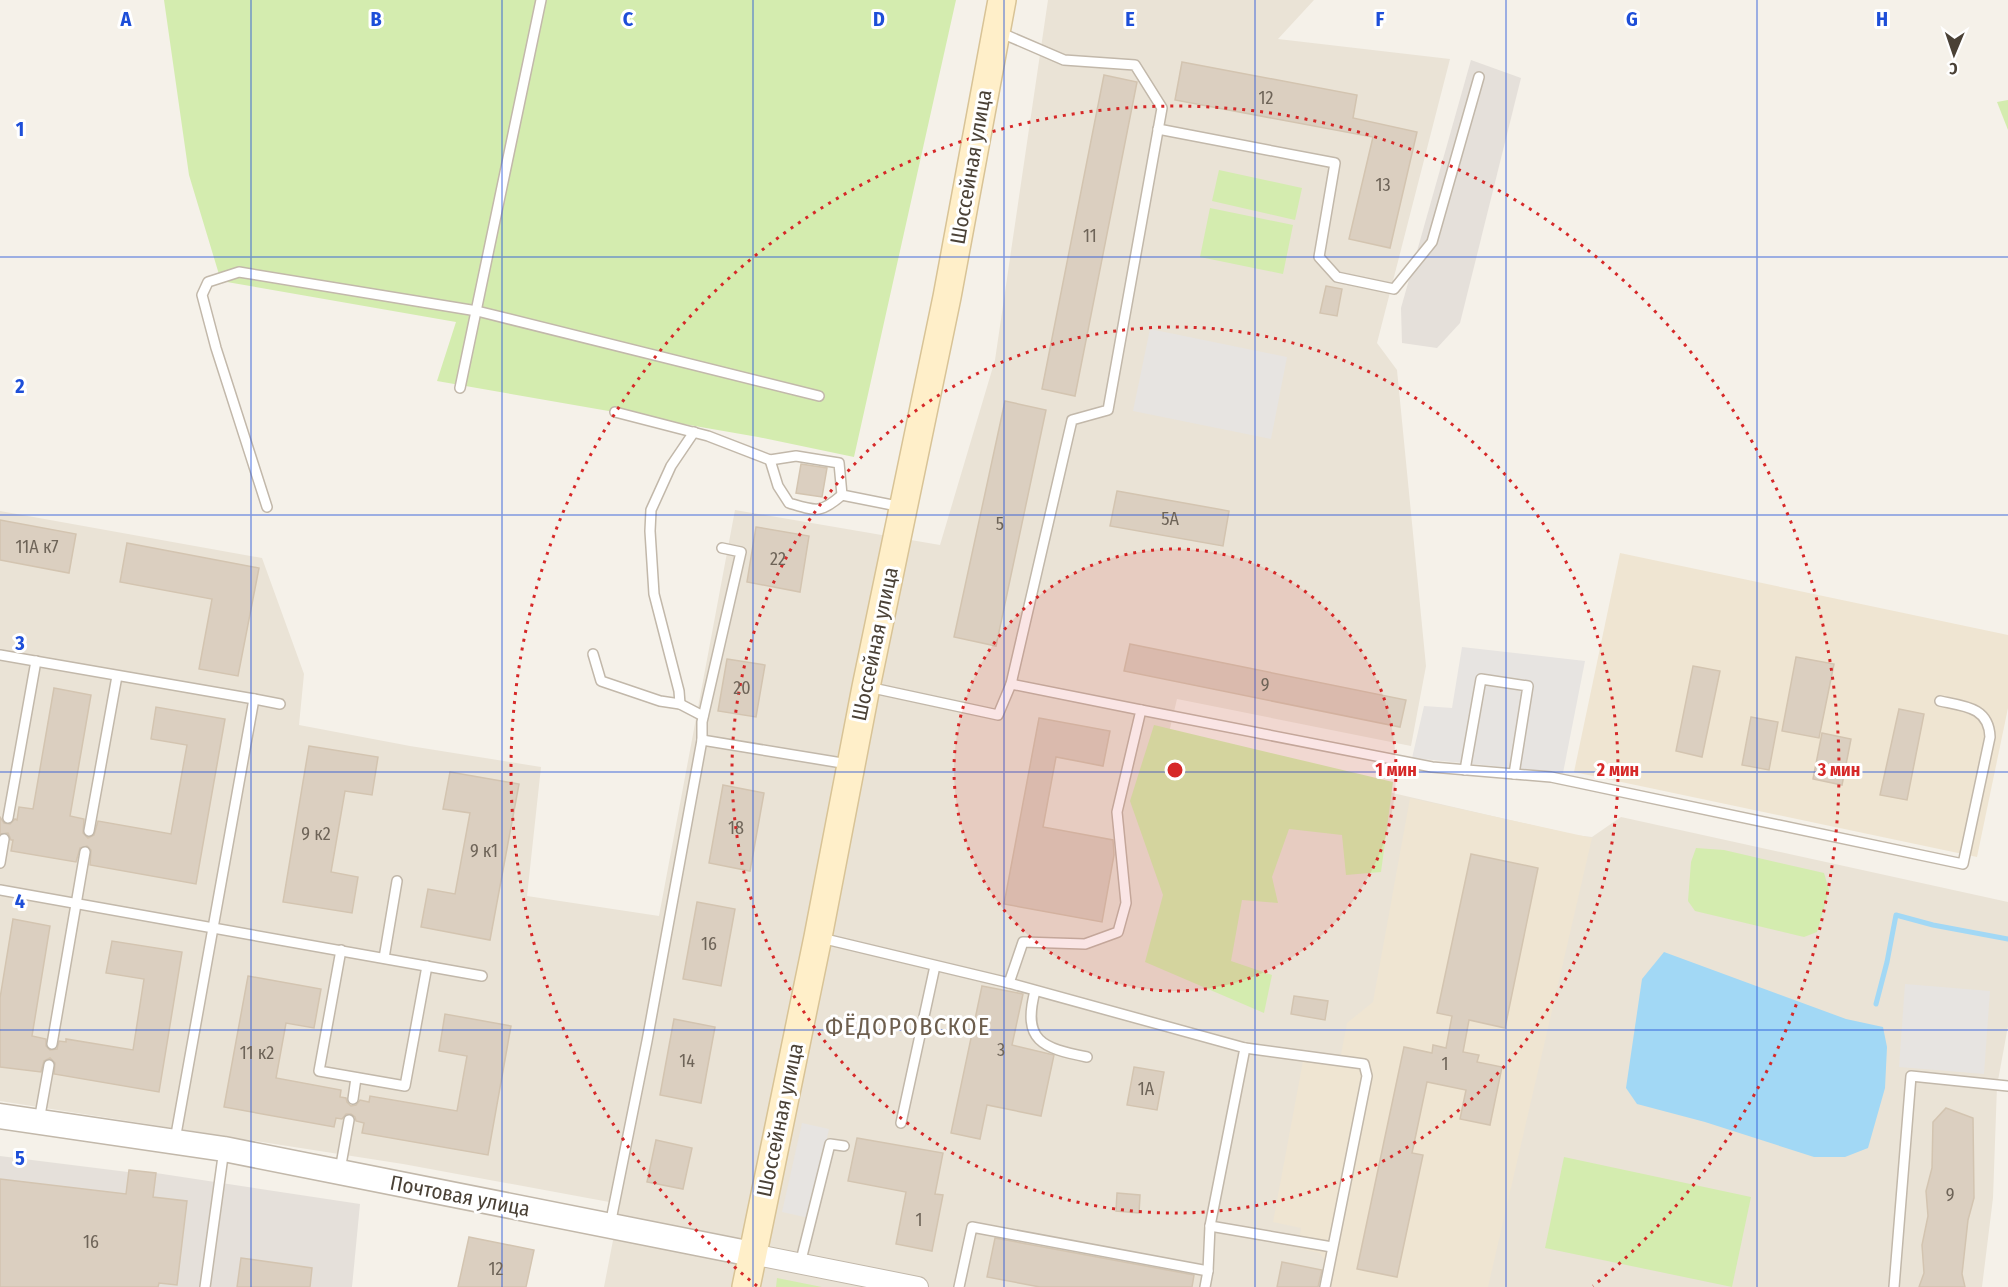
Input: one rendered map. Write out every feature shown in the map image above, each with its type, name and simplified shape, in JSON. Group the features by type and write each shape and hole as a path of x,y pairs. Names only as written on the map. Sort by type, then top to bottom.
{"main road":[{"name":"Шоссейная улица","path":"746,1287 818,937 850,764 947,297 1002,0"}],"street":[{"name":"Почтовая улица","path":"0,1116 224,1149 898,1285 918,1287"}],"lane":[{"path":"460,388 541,0"},
{"path":"866,687 998,715 1011,684 1072,420 1108,410 1162,108 1135,65 1064,60 996,31"},
{"path":"1158,129 1335,163 1319,257 1337,277 1394,289 1432,242 1479,77"},
{"path":"267,507 216,348 202,295 208,282 238,272 477,311 819,396"},
{"path":"615,412 694,432 770,460 796,456 839,463 843,495"},
{"path":"680,704 679,691 654,594 651,510 670,466 694,432"},
{"path":"770,460 778,486 789,503 813,510 828,507 843,495 904,507"},
{"path":"610,1226 649,1030 702,740 703,716 741,552 722,548"},
{"path":"593,654 601,681 660,701 680,704 703,716"},
{"path":"0,655 280,704"},
{"path":"8,818 36,661"},
{"path":"89,831 117,676"},
{"path":"1465,770 1481,679 1528,686 1514,774"},
{"path":"1011,684 1432,767 1551,777 1963,864 1990,737 1990,725 1983,715 1969,708 1940,701"},
{"path":"175,1142 254,699"},
{"path":"1009,982 1023,942 1085,944 1118,932 1126,903 1117,812 1141,710"},
{"path":"702,740 850,764"},
{"path":"0,863 4,839"},
{"path":"52,1044 85,852"},
{"path":"384,958 397,881"},
{"path":"0,890 482,976"},
{"path":"818,937 1009,982 1245,1048 1364,1064 1367,1076 1325,1287"},
{"path":"341,950 319,1071 356,1078 405,1086 427,966"},
{"path":"901,1123 935,966"},
{"path":"1035,991 1030,1012 1032,1030 1043,1043 1059,1052 1087,1058"},
{"path":"1205,1287 1210,1226 1245,1048"},
{"path":"39,1121 49,1065"},
{"path":"1894,1287 1911,1076 2008,1086"},
{"path":"353,1099 356,1078"},
{"path":"339,1172 349,1120"},
{"path":"801,1264 830,1144 844,1146"},
{"path":"205,1287 224,1149"},
{"path":"1210,1226 1332,1247"},
{"path":"959,1287 972,1227 1208,1270"}],"shaded area":[{"path":"1048,0 1314,0 1278,39 1450,59 1377,343 1397,370 1426,666 1411,746 1177,699 1167,741 1575,835 1592,837 1621,817 2008,902 2008,1026 1997,1086 1993,1198 1982,1287 604,1287 620,1204 403,1164 0,1101 0,511 262,558 304,674 299,725 541,767 527,896 659,916 735,510 940,545 995,360"},
{"path":"1471,60 1521,78 1460,323 1437,348 1402,343 1401,308"},
{"path":"1150,329 1287,357 1271,439 1133,411"},
{"path":"1620,553 2008,635 2008,708 1977,857 1574,772"},
{"path":"1462,647 1585,661 1563,773 1412,758 1424,706 1452,708"},
{"path":"1410,798 1592,838 1488,1287 1322,1287 1326,1263 1320,1253 1298,1248 1301,1228 1273,1222 1303,1061 1339,1065 1347,1023 1373,1002"},
{"path":"1905,984 1990,991 1984,1074 1899,1067"},
{"path":"802,1123 829,1129 809,1218 782,1212"},
{"path":"0,1156 128,1172 129,1170 156,1173 360,1204 352,1287 0,1287"}],"green space":[{"path":"164,0 956,0 854,457 758,437 437,381 456,322 221,281 189,175"},
{"path":"2008,100 2008,130 1997,102"},
{"path":"1219,170 1302,188 1295,220 1212,201"},
{"path":"1210,208 1293,225 1283,274 1200,257"},
{"path":"1154,725 1393,782 1381,872 1346,875 1342,835 1289,829 1272,877 1278,903 1242,900 1231,961 1272,975 1264,1013 1145,962 1163,895 1130,801"},
{"path":"1696,848 1724,850 1824,873 1829,890 1817,932 1804,937 1695,911 1688,901 1691,862"},
{"path":"1564,1157 1751,1197 1732,1287 1545,1248"},
{"path":"777,1278 822,1287 776,1287"}],"water":[{"path":"1664,952 1846,1019 1883,1027 1887,1047 1885,1088 1868,1148 1845,1157 1814,1157 1705,1122 1637,1104 1626,1088 1642,979"}],"building":[{"path":"1182,62 1357,95 1353,118 1417,132 1390,248 1349,239 1373,137 1175,100"},
{"path":"1104,75 1137,82 1075,396 1042,389"},
{"path":"1326,286 1342,289 1337,316 1320,313"},
{"path":"1005,401 1046,410 996,646 954,637"},
{"path":"801,464 827,468 822,497 796,493"},
{"path":"1117,491 1229,511 1223,546 1110,526"},
{"path":"0,520 76,534 69,573 0,560"},
{"path":"756,527 809,536 800,592 747,582"},
{"path":"127,543 259,568 238,676 199,669 212,599 120,582"},
{"path":"1130,644 1406,700 1400,727 1124,671"},
{"path":"1796,657 1834,664 1819,738 1782,731"},
{"path":"727,659 765,665 756,717 718,711"},
{"path":"1693,666 1720,671 1702,757 1676,751"},
{"path":"54,688 91,695 70,816 84,819 83,833 88,838 94,835 98,821 171,834 187,745 151,739 156,707 225,719 196,884 90,865 91,850 87,846 80,848 76,862 11,851 13,840 8,833 0,834 0,817 4,823 10,824 15,819 17,820 19,807 33,809"},
{"path":"1899,709 1924,714 1907,800 1880,795"},
{"path":"1751,717 1778,722 1769,770 1742,765"},
{"path":"1039,718 1110,731 1103,766 1056,757 1043,827 1113,840 1114,855 1102,922 1004,904"},
{"path":"1822,733 1851,739 1842,785 1813,779"},
{"path":"309,746 378,757 372,795 345,791 331,872 358,877 352,913 283,902"},
{"path":"450,772 519,784 490,940 421,927 428,889 455,894 470,813 443,809"},
{"path":"723,785 764,793 750,871 709,863"},
{"path":"1471,854 1538,868 1505,1028 1469,1020 1463,1052 1479,1055 1477,1062 1502,1067 1490,1125 1460,1119 1466,1090 1427,1082 1412,1153 1423,1155 1397,1277 1357,1269 1404,1047 1432,1053 1433,1045 1446,1048 1452,1016 1437,1013"},
{"path":"697,902 735,909 721,986 683,979"},
{"path":"13,919 50,926 32,1036 46,1039 46,1046 50,1050 57,1049 59,1041 66,1042 66,1039 133,1050 144,979 106,973 112,941 182,952 159,1092 54,1074 55,1063 50,1058 44,1061 41,1072 0,1067 0,998"},
{"path":"248,976 321,989 314,1028 286,1023 276,1078 341,1090 340,1097 346,1098 351,1106 356,1105 360,1100 369,1102 370,1096 457,1111 467,1056 439,1051 445,1014 511,1026 488,1155 362,1133 364,1123 356,1121 351,1114 346,1114 342,1119 336,1118 334,1127 224,1107"},
{"path":"982,986 1023,994 1012,1045 1054,1055 1041,1116 987,1105 980,1139 951,1133"},
{"path":"1294,996 1328,1001 1325,1020 1291,1014"},
{"path":"674,1019 715,1027 701,1103 660,1095"},
{"path":"1134,1067 1164,1072 1157,1110 1127,1105"},
{"path":"1946,1108 1973,1118 1974,1198 1968,1220 1962,1274 1965,1287 1919,1287 1924,1273 1922,1245 1928,1216 1926,1191 1932,1168 1933,1122"},
{"path":"857,1138 943,1153 935,1194 943,1195 932,1251 896,1244 906,1192 848,1181"},
{"path":"656,1140 692,1148 683,1189 647,1182"},
{"path":"129,1170 156,1173 153,1197 187,1201 177,1285 159,1283 158,1287 0,1287 0,1179 126,1194"},
{"path":"1117,1193 1140,1195 1139,1213 1116,1211"},
{"path":"469,1237 534,1250 526,1287 458,1287"},
{"path":"995,1238 1194,1275 1192,1287 1040,1287 987,1277"},
{"path":"241,1258 312,1268 310,1287 237,1287"},
{"path":"1282,1262 1322,1270 1318,1287 1277,1287"}],"waterway":[{"path":"1876,1004 1896,915 1933,925 2008,939"}],"district":[{"name":"ФЁДОРОВСКОЕ","path":"908,1027"}]}
